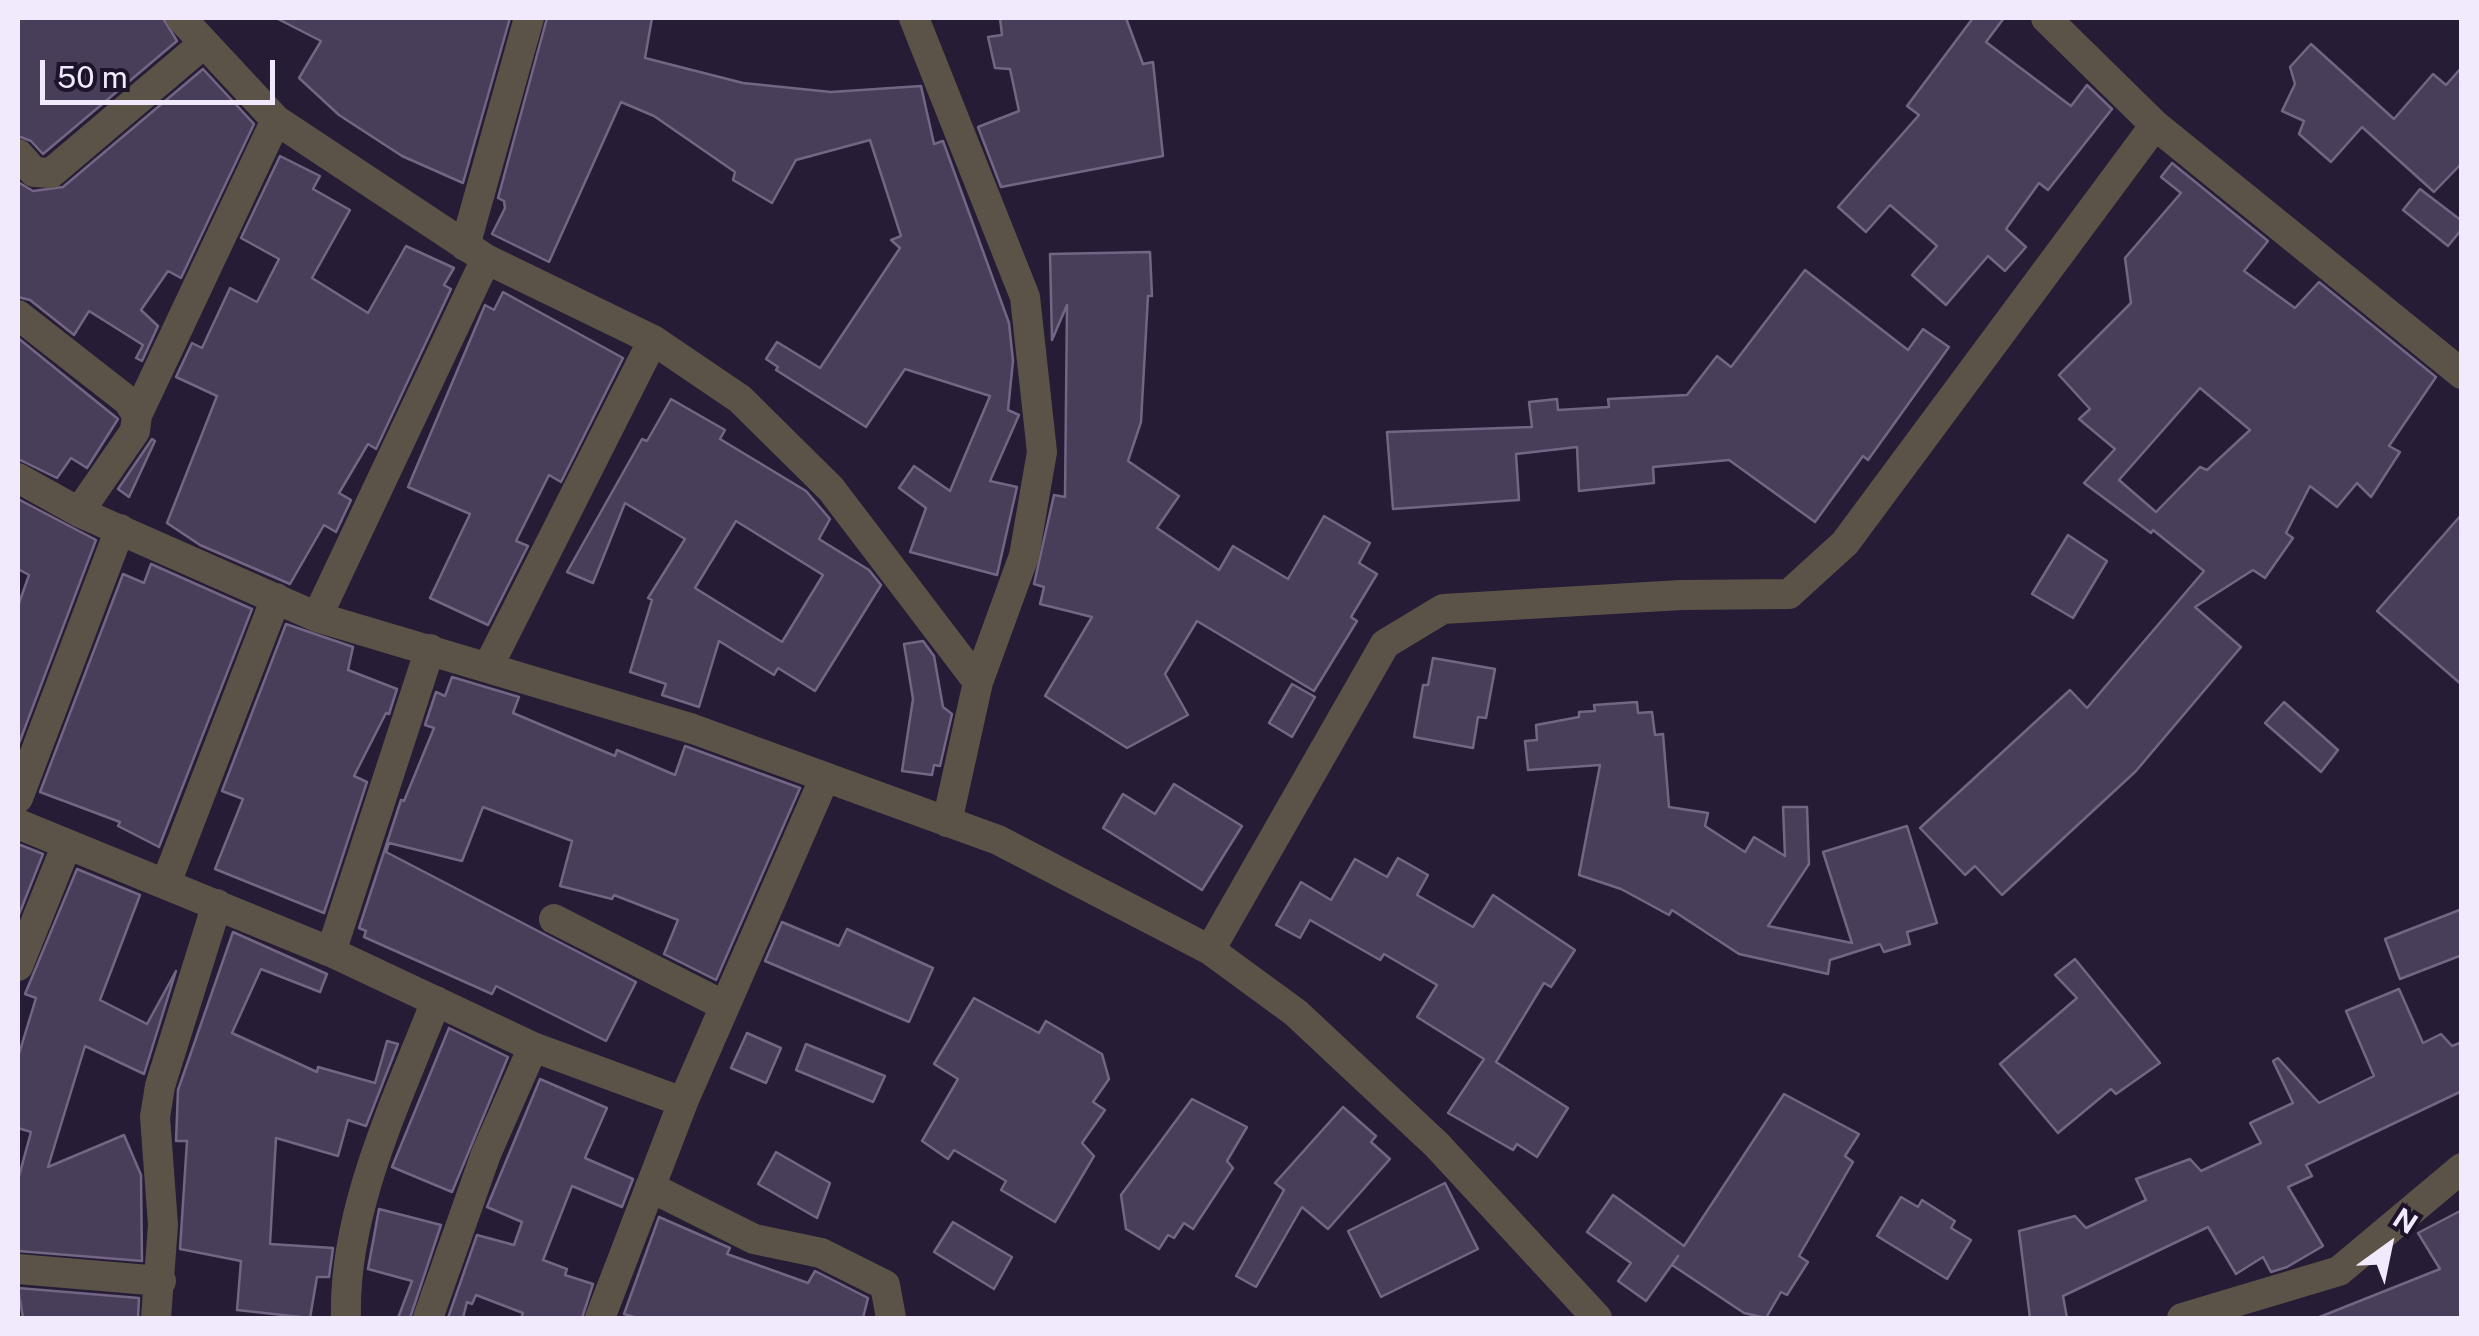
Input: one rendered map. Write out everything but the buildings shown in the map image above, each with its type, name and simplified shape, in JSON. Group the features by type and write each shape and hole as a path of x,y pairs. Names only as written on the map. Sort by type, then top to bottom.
{"street":[{"path":"316,617 475,253 529,18"},
{"path":"914,18 1025,297 1042,452 1024,556 978,682 947,822"},
{"path":"2046,18 2155,126 2462,374"},
{"path":"18,154 34,172 51,173 189,26 276,120 475,253 652,340 740,400 831,489 978,682"},
{"path":"79,512 135,431 138,415 276,120"},
{"path":"1210,950 1385,644 1443,610 1681,594 1788,594 1845,543 2155,126"},
{"path":"18,314 128,401 138,415"},
{"path":"488,667 652,340"},
{"path":"18,478 79,512 316,617 693,729 998,840 1210,950 1296,1013 1437,1145 1598,1318"},
{"path":"18,798 120,529"},
{"path":"166,883 276,598"},
{"path":"331,952 430,649"},
{"path":"600,1318 683,1102 825,777"},
{"path":"18,824 331,952 533,1048 683,1102"},
{"path":"18,966 67,844"},
{"path":"156,1318 163,1225 154,1117 217,904"},
{"path":"554,918 726,1006"},
{"path":"346,1318 345,1277 365,1196 436,1002"},
{"path":"428,1318 486,1154 533,1048"},
{"path":"2182,1318 2338,1271 2462,1168"},
{"path":"650,1187 754,1238 821,1253 885,1285 891,1318"},
{"path":"18,1269 160,1281"}]}
